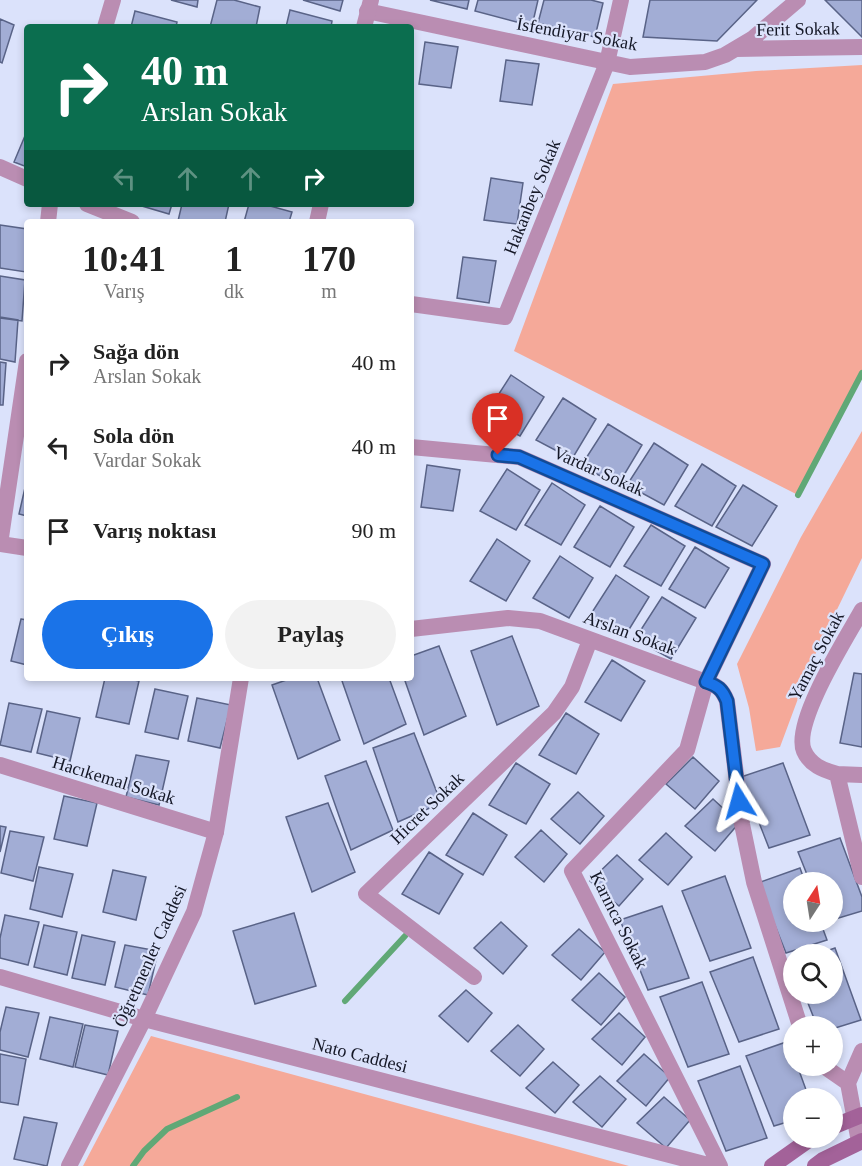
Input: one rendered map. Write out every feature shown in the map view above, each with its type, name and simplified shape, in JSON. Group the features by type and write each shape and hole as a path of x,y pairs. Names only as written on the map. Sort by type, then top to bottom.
{"main road":[{"path":"843,1122 858,1116"},
{"path":"815,1166 861,1141"},
{"path":"772,1166 797,1148"}],"street":[{"path":"106,24 113,0"},
{"name":"Hakanbey Sokak","path":"414,304 505,317 607,63 621,0"},
{"name":"İsfendiyar Sokak","path":"367,13 630,67 705,62 725,55 752,39 798,0"},
{"name":"Ferit Sokak","path":"735,49 862,47"},
{"path":"0,167 24,178"},
{"path":"94,207 124,219"},
{"path":"24,381 0,544 24,548"},
{"name":"Vardar Sokak","path":"414,447 519,457 763,564 706,682"},
{"name":"Yamaç Sokak","path":"837,774 823,771 812,763 803,750 802,736 812,704 862,610"},
{"name":"Arslan Sokak","path":"414,629 524,618 540,621 706,682"},
{"name":"Hicret Sokak","path":"474,977 366,894 554,713 572,687 590,640"},
{"name":"Öğretmenler Caddesi","path":"69,1166 144,1019 194,912 216,832 241,681"},
{"path":"706,682 717,685 727,701 742,824 754,882 797,1016"},
{"name":"Karınca Sokak","path":"706,682 687,750 572,871 720,1166"},
{"name":"Hacıkemal Sokak","path":"0,765 216,832"},
{"path":"862,775 837,774 862,877"},
{"name":"Nato Caddesi","path":"0,977 144,1019 712,1166"},
{"path":"848,1083 862,1051"},
{"path":"838,1076 848,1083 858,1116 861,1141"}],"shaded area":[{"path":"862,65 862,373 798,495 514,351 613,84 756,71"},
{"path":"862,431 862,558 812,661 780,747 756,751 749,708 737,664 801,537"},
{"path":"151,1036 629,1166 83,1166"}],"building":[{"path":"171,0 198,0 197,7"},
{"path":"217,0 234,0 260,7 257,24 211,24"},
{"path":"303,0 343,0 340,11"},
{"path":"430,0 469,0 467,9"},
{"path":"478,0 538,0 532,26 475,11"},
{"path":"544,0 591,0 603,3 595,37 538,23"},
{"path":"650,0 757,0 717,41 643,37"},
{"path":"825,0 862,0 862,37"},
{"path":"290,10 332,21 332,24 287,24"},
{"path":"135,11 177,22 177,24 132,24"},
{"path":"0,19 14,25 2,63 0,62"},
{"path":"425,42 458,47 451,88 419,84"},
{"path":"506,60 539,64 532,105 500,101"},
{"path":"24,138 24,166 14,162"},
{"path":"491,178 523,183 517,224 484,220"},
{"path":"145,207 171,207 169,214"},
{"path":"181,207 228,207 226,219 178,219"},
{"path":"248,207 274,207 292,212 290,219 245,219"},
{"path":"0,225 24,229 24,272 0,268"},
{"path":"463,257 496,261 489,303 457,298"},
{"path":"0,276 24,280 22,321 0,318"},
{"path":"0,317 18,320 15,362 0,359"},
{"path":"0,362 6,363 3,405 0,405"},
{"path":"511,375 544,397 520,436 484,417"},
{"path":"563,398 596,419 572,459 536,440"},
{"path":"608,424 642,445 618,485 581,466"},
{"path":"654,443 688,465 664,505 627,485"},
{"path":"702,464 736,486 712,526 675,506"},
{"path":"427,465 460,470 453,511 421,507"},
{"path":"507,469 540,490 516,530 480,511"},
{"path":"552,483 585,505 561,545 525,525"},
{"path":"743,485 777,506 752,546 716,527"},
{"path":"24,492 24,515 19,514"},
{"path":"600,506 634,527 610,567 574,547"},
{"path":"651,525 685,546 661,586 624,566"},
{"path":"497,539 530,561 506,601 470,581"},
{"path":"695,547 729,568 705,608 669,589"},
{"path":"560,556 593,578 569,618 533,598"},
{"path":"616,575 649,597 625,636 589,617"},
{"path":"662,597 696,618 671,659 635,639"},
{"path":"21,619 24,620 24,664 11,661"},
{"path":"512,636 539,706 497,725 471,651"},
{"path":"439,646 466,716 424,735 405,681 414,681 414,655"},
{"path":"612,660 645,681 621,721 585,702"},
{"path":"854,673 862,674 862,747 840,743"},
{"path":"104,681 139,681 129,724 96,717"},
{"path":"283,681 318,681 340,740 298,759 272,685"},
{"path":"342,681 390,681 406,724 364,744"},
{"path":"155,689 188,696 178,739 145,732"},
{"path":"197,698 231,705 220,748 188,741"},
{"path":"9,703 42,709 31,752 0,745"},
{"path":"47,711 80,718 70,761 37,753"},
{"path":"566,713 599,734 576,774 539,755"},
{"path":"414,733 441,803 398,822 373,748"},
{"path":"136,755 169,761 159,805 126,797"},
{"path":"693,757 719,781 695,809 666,784"},
{"path":"366,761 393,830 351,850 325,776"},
{"path":"516,763 550,784 526,824 489,805"},
{"path":"783,763 810,835 769,848 741,777"},
{"path":"578,792 604,816 580,844 551,819"},
{"path":"64,796 97,803 87,846 54,839"},
{"path":"713,799 739,823 715,851 685,826"},
{"path":"328,803 355,872 312,892 286,817"},
{"path":"473,813 507,835 483,875 446,855"},
{"path":"0,826 6,827 0,852"},
{"path":"541,830 567,854 544,882 515,857"},
{"path":"10,831 44,837 33,881 1,873"},
{"path":"666,833 692,857 668,885 639,860"},
{"path":"840,838 862,897 862,911 843,917 843,872 806,872 798,852"},
{"path":"429,852 463,874 439,914 402,894"},
{"path":"617,855 643,879 619,906 590,881"},
{"path":"39,867 73,874 62,917 30,909"},
{"path":"800,868 801,872 789,872"},
{"path":"113,870 146,877 136,920 103,912"},
{"path":"783,874 783,932 824,932 827,940 814,944 783,946 758,883"},
{"path":"725,876 751,948 710,961 682,891"},
{"path":"662,906 689,978 648,990 620,920"},
{"path":"294,913 316,986 255,1004 233,931"},
{"path":"5,915 39,922 28,965 0,958 0,938"},
{"path":"501,922 527,946 503,974 474,948"},
{"path":"44,925 77,932 67,975 34,967"},
{"path":"579,929 605,952 581,980 552,955"},
{"path":"82,935 115,942 105,985 72,978"},
{"path":"125,945 158,951 148,995 115,987"},
{"path":"753,957 779,1029 739,1042 710,972"},
{"path":"843,970 861,1020 843,1026 843,1016 813,1016 808,1004 843,1004"},
{"path":"599,973 625,997 601,1025 572,1000"},
{"path":"702,982 729,1054 688,1067 660,997"},
{"path":"466,990 492,1013 468,1042 439,1016"},
{"path":"6,1007 39,1013 28,1057 0,1050 0,1032"},
{"path":"619,1013 645,1037 622,1065 592,1039"},
{"path":"50,1017 83,1024 73,1067 40,1059"},
{"path":"85,1025 118,1031 108,1075 75,1067"},
{"path":"518,1025 544,1049 520,1076 491,1051"},
{"path":"783,1043 783,1076 801,1076 805,1088 783,1088 783,1123 774,1126 746,1056"},
{"path":"0,1054 26,1059 18,1105 0,1102"},
{"path":"644,1054 670,1077 646,1106 617,1081"},
{"path":"553,1062 579,1085 555,1113 526,1088"},
{"path":"740,1066 767,1138 726,1151 698,1081"},
{"path":"600,1076 626,1099 602,1127 573,1102"},
{"path":"664,1097 690,1120 666,1148 637,1123"},
{"path":"24,1117 57,1123 47,1166 14,1159"}],"waterway":[{"path":"798,495 862,373"},
{"path":"345,1001 405,936"},
{"path":"133,1166 144,1151 167,1129 237,1097"}],"route":[{"path":"498,455 519,457 763,564 706,682 717,685 727,701 739,801"}]}
